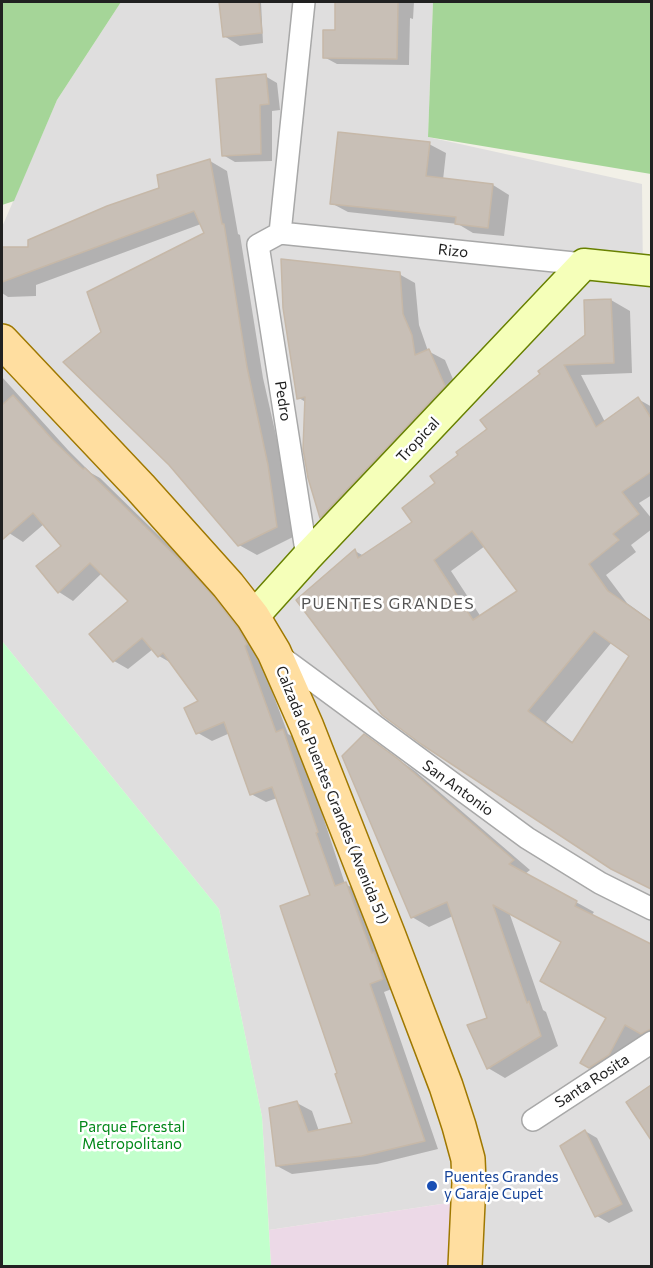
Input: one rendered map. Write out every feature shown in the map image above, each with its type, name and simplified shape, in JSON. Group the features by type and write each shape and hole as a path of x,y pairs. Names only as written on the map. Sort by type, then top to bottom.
{"main road":[{"name":"Calzada de Puentes Grandes (Avenida 51)","path":"2,341 140,487 228,585 253,617 274,652 307,728 389,936 459,1126 468,1159 465,1266"}],"street":[{"path":"280,232 304,2"},
{"name":"Pedro","path":"280,232 258,245 307,557"},
{"name":"Rizo","path":"280,232 651,271"},
{"name":"Tropical","path":"253,617 584,264"},
{"name":"San Antonio","path":"274,652 527,838 600,883 651,909"},
{"name":"Santa Rosita","path":"533,1120 651,1042"}],"shaded area":[{"name":"PUENTES GRANDES","path":"121,2 433,2 428,137 642,184 643,280 652,281 651,1266 451,1266 455,1202 269,1230 262,1117 219,909 2,641 2,227 57,100"},
{"path":"455,1202 451,1266 271,1266 269,1230"}],"green space":[{"path":"2,2 121,2 57,100 14,201 2,205"},
{"path":"433,2 651,2 651,174 428,137"},
{"name":"Parque Forestal Metropolitano","path":"2,641 219,909 262,1117 271,1266 2,1266"}],"building":[{"path":"219,2 259,2 262,33 223,37"},
{"path":"335,2 398,2 397,59 323,58 323,30 335,30"},
{"path":"266,74 269,104 260,105 261,154 222,156 216,79"},
{"path":"338,132 430,142 426,176 493,184 488,228 455,224 456,217 330,204"},
{"path":"210,159 222,224 224,224 247,367 268,465 277,527 238,546 169,465 63,362 101,332 87,292 204,233 194,211 2,282 2,247 28,247 28,240 107,206 159,188 157,175"},
{"path":"281,259 400,272 403,314 412,335 415,355 429,349 445,386 320,518 308,478 303,449 305,397 297,399 283,308"},
{"path":"611,299 614,363 564,365 596,427 638,397 651,418 651,472 622,492 639,514 613,534 619,540 589,564 608,591 651,621 651,889 611,869 421,744 382,715 296,600 355,549 358,558 412,522 402,508 435,483 430,476 458,455 456,452 487,429 480,420 540,374 538,371 585,335 584,300","holes":["472,531 517,591 473,620 434,560","594,631 629,656 572,743 528,711"]},
{"path":"13,395 53,440 185,565 214,597 238,628 247,644 245,646 276,732 283,729 335,886 346,882 372,953 374,952 383,979 370,984 425,1141 362,1156 276,1166 269,1108 297,1101 308,1132 352,1123 280,906 310,895 272,787 250,795 224,722 196,734 184,708 198,701 163,653 158,657 142,638 113,662 89,634 128,601 90,563 58,593 36,566 61,546 33,513 2,540 2,405"},
{"path":"364,734 398,759 514,860 509,864 577,901 575,906 651,944 651,1029 641,1034 625,1025 609,1055 589,1068 580,1063 606,1018 540,981 561,942 493,905 541,1036 487,1069 467,1025 487,1018 447,902 411,918 342,756"},
{"path":"651,1085 651,1140 626,1102"},
{"path":"585,1130 622,1204 595,1217 560,1146"}],"place":[{"name":"Puentes Grandes y Garaje Cupet","path":"432,1186"}],"district":[{"name":"PUENTES GRANDES","path":"388,604"}]}
